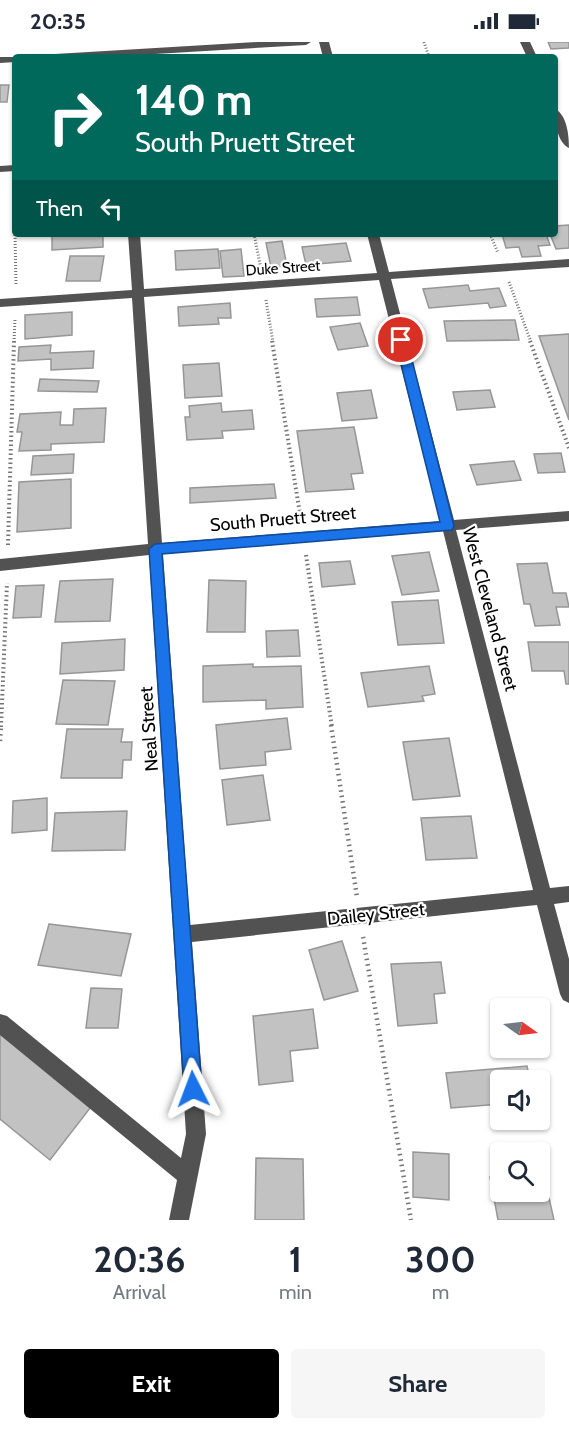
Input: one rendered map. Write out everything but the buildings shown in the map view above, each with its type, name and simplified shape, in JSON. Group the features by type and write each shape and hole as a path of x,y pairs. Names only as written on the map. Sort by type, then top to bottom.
{"street":[{"path":"136,54 306,42"},
{"path":"563,133 569,144"},
{"name":"Neal Street","path":"134,237 140,293 155,549 184,934 196,1134 186,1175 179,1220"},
{"name":"West Cleveland Street","path":"374,237 569,994"},
{"name":"Duke Street","path":"0,303 569,263"},
{"name":"South Pruett Street","path":"4,565 155,549 569,516"},
{"name":"Dailey Street","path":"184,934 569,894"},
{"path":"0,1023 186,1175"}],"path":[{"path":"0,741 4,565 16,302 15,237"},
{"path":"255,237 264,284 360,916 411,1220"},
{"path":"491,237 569,448"}],"route":[{"path":"193,1089 184,934 155,549 448,526 401,340"}]}
